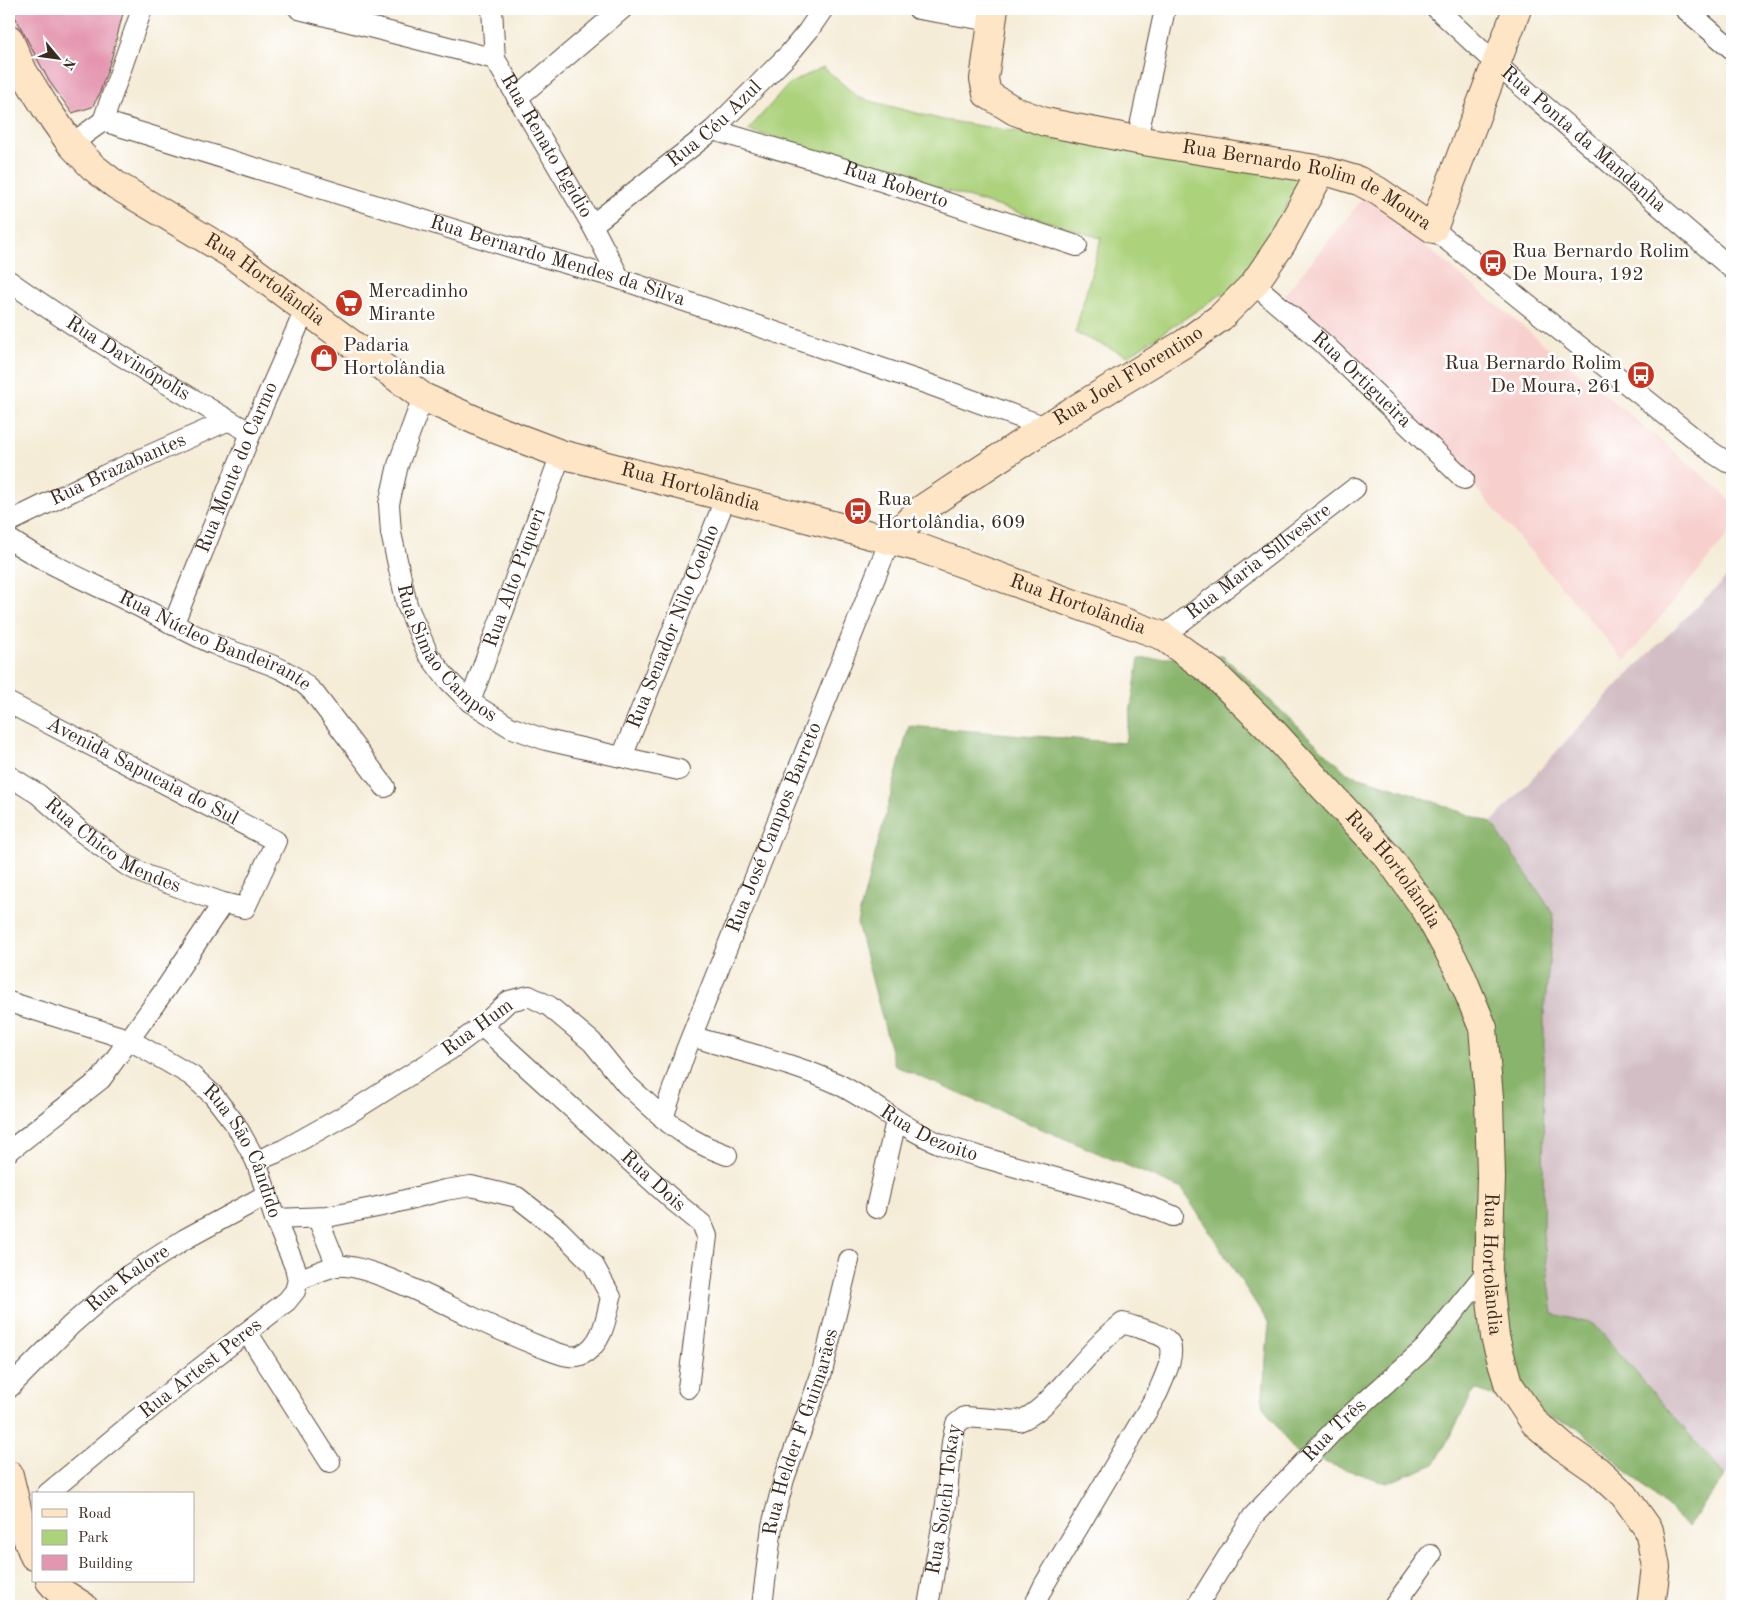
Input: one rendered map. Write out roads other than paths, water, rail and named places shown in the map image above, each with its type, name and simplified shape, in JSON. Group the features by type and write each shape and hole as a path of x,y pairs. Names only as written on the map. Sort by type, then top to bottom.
{"street":[{"path":"72,144 103,121 142,9"},
{"path":"299,9 320,11 495,60"},
{"name":"Rua Renato Egidio","path":"492,9 495,60 592,225 620,278"},
{"path":"518,98 622,9"},
{"name":"Rua Céu Azul","path":"592,225 712,130 789,54 823,9"},
{"path":"918,9 992,15"},
{"path":"1137,140 1165,9"},
{"name":"Rua Ponta da Mandanha","path":"1437,9 1496,64 1732,269"},
{"path":"1433,229 1518,9"},
{"path":"1685,9 1732,49"},
{"name":"Rua Bernardo Rolim de Moura","path":"992,15 984,79 987,94 1015,111 1046,122 1137,140 1322,170 1359,182 1378,191 1433,229 1713,453 1732,463"},
{"name":"Rua Hortolãndia","path":"9,38 23,71 47,110 72,144 93,168 116,185 231,254 423,397 494,429 561,454 920,548 1163,636 1213,673 1271,730 1388,857 1426,910 1460,970 1482,1028 1488,1098 1491,1178 1488,1270 1495,1337 1508,1383 1534,1422 1562,1446 1598,1470 1624,1495 1649,1530 1656,1566 1651,1606"},
{"name":"Rua Bernardo Mendes da Silva","path":"103,121 511,247 620,278 928,384 1046,427"},
{"name":"Rua Roberto","path":"712,130 842,168 1077,246"},
{"name":"Rua Joel Florentino","path":"890,540 919,511 1046,427 1185,343 1221,317 1254,284 1282,243 1322,170"},
{"name":"Rua Davinópolis","path":"9,281 177,391 251,433"},
{"name":"Rua Ortigueira","path":"1254,284 1324,344 1464,479"},
{"name":"Rua Monte do Carmo","path":"173,625 251,433 305,310"},
{"name":"Rua Simão Campos","path":"423,397 398,465 389,504 391,533 407,606 428,654 446,678 470,702 510,727 546,740 679,770"},
{"name":"Rua Brazabantes","path":"9,522 105,475 229,420"},
{"name":"Rua Alto Piqueri","path":"470,702 561,454"},
{"name":"Rua Maria Sillvestre","path":"1163,636 1355,488"},
{"name":"Rua Senador Nilo Coelho","path":"622,757 726,497"},
{"name":"Rua Núcleo Bandeirante","path":"9,539 59,567 173,625 218,646 284,670 302,680 314,693 385,787"},
{"name":"Rua José Campos Barreto","path":"663,1118 692,1036 890,540"},
{"name":"Avenida Sapucaia do Sul","path":"9,703 276,841"},
{"name":"Rua Chico Mendes","path":"9,776 38,794 79,830 126,865 148,876 223,904 245,908 276,841"},
{"path":"9,1151 100,1079 166,988 223,904"},
{"name":"Rua Hum","path":"256,1161 283,1150 351,1112 444,1054 482,1026 510,1000 529,996 549,1006 592,1042 626,1084 663,1118 690,1138 728,1155"},
{"name":"Rua São Cândido","path":"9,1002 128,1039 192,1076 213,1095 236,1125 256,1161 275,1219 318,1219 470,1186 517,1197 559,1230 593,1264 611,1297 602,1334 590,1350 579,1356 560,1354 500,1330 378,1275 356,1268 338,1266"},
{"name":"Rua Dois","path":"482,1026 668,1196 702,1224 707,1236 688,1388"},
{"name":"Rua Dezoito","path":"692,1036 812,1073 837,1084 866,1100 896,1121 941,1144 1138,1202 1173,1216"},
{"path":"876,1208 896,1121"},
{"name":"Rua Kalore","path":"9,1388 71,1325 126,1277 185,1239 266,1195"},
{"path":"275,1219 295,1267 298,1280 338,1266 318,1219"},
{"name":"Rua Helder F Guimarães","path":"762,1606 772,1526 784,1479 822,1372 849,1260"},
{"name":"Rua Três","path":"1197,1606 1253,1516 1338,1426 1424,1349 1488,1270"},
{"name":"Rua Artest Peres","path":"48,1492 177,1386 287,1301 295,1291 298,1280"},
{"name":"Rua Soichi Tokay","path":"928,1606 946,1504 952,1442 956,1424 965,1417 1019,1421 1027,1418 1048,1401 1110,1334 1123,1323 1162,1336 1169,1342 1171,1350 1170,1360 1156,1394 1044,1585 1034,1606"},
{"path":"247,1332 330,1462"},
{"path":"9,1475 32,1550"},
{"path":"1394,1606 1431,1555"},
{"path":"51,1582 58,1590 83,1606"}],"place":[{"name":"Rua Bernardo Rolim De Moura, 192","path":"1493,263"},
{"name":"Mercadinho Mirante","path":"349,303"},
{"name":"Padaria Hortolândia","path":"324,358"},
{"name":"Rua Bernardo Rolim De Moura, 261","path":"1641,375"},
{"name":"Rua Hortolândia, 609","path":"858,511"}]}
